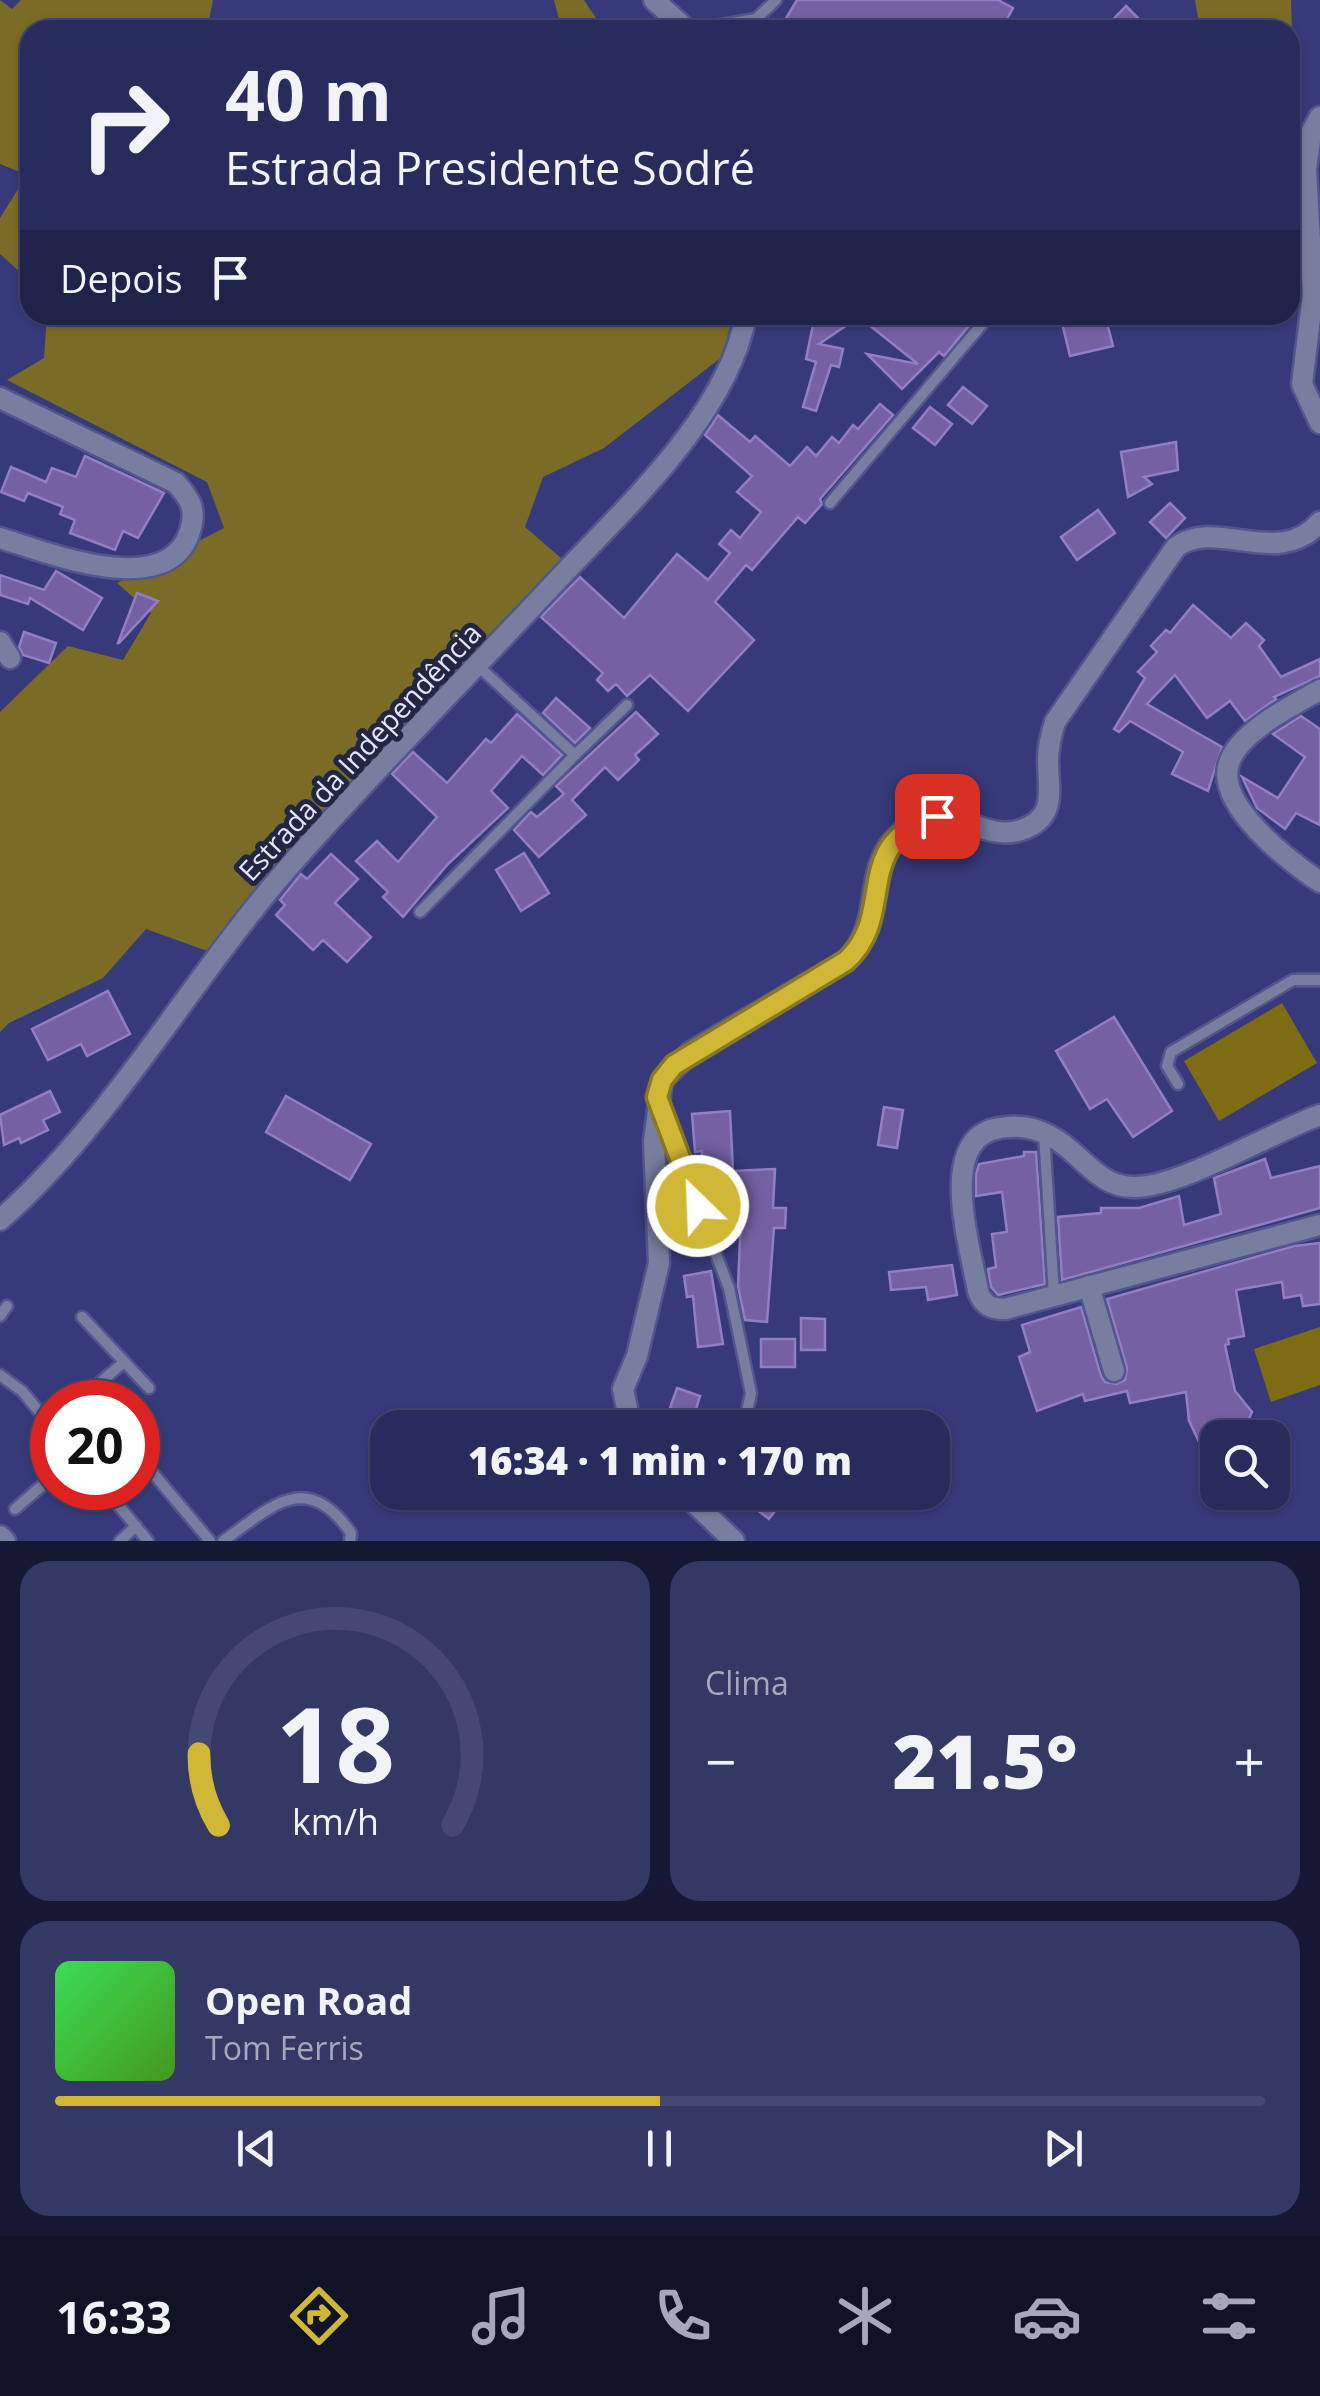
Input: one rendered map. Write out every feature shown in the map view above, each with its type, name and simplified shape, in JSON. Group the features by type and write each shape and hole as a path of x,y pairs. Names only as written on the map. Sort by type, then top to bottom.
{"street":[{"path":"654,0 678,20"},
{"path":"1320,117 1310,133 1306,169 1313,294 1302,384 1320,423"},
{"name":"Estrada da Independência","path":"0,1220 86,1131 210,964 286,870 652,478 691,428 724,376 742,325"},
{"path":"0,398 176,483 191,501 192,525 181,548 169,559 127,570 0,538"},
{"path":"627,1410 623,1390 637,1356 660,1263 654,1140 662,1080 674,1065 846,961 860,948 867,935 884,855 907,829 937,816 954,816 991,832 1010,833 1036,823 1045,814 1051,798 1048,745 1055,722 1176,547 1196,539 1292,542 1320,522"},
{"path":"1320,690 1270,719 1242,744 1229,760 1227,777 1228,792 1253,826 1320,882"},
{"path":"1320,1115 1146,1187 1112,1184 1044,1133 1009,1126 992,1129 978,1138 964,1156 961,1191 982,1302 992,1308 1005,1309 1320,1225"},
{"path":"1089,1286 1114,1372"},
{"path":"702,1510 734,1541"}],"lane":[{"path":"750,20 776,0"},
{"path":"830,503 981,325"},
{"path":"477,665 575,756"},
{"path":"420,912 628,705"},
{"path":"1178,1084 1168,1066 1171,1052 1293,980 1320,980"},
{"path":"657,1097 729,1288 751,1393 747,1410"},
{"path":"1044,1133 1054,1295"},
{"path":"82,1317 141,1380"},
{"path":"104,1380 124,1363"},
{"path":"0,1374 30,1400"},
{"path":"160,1482 210,1541"},
{"path":"15,1509 30,1496"},
{"path":"224,1541 283,1499 297,1496 341,1518 351,1533 350,1541"},
{"path":"124,1510 148,1541"},
{"path":"120,1541 136,1526"}],"shaded area":[{"path":"0,0 12,9 21,0 213,0 209,20 20,20 20,172 0,164"},
{"path":"554,0 584,0 597,20 559,20"},
{"path":"1195,0 1291,0 1292,20 1198,20"},
{"path":"20,186 20,272 0,254 0,218"},
{"path":"46,325 730,325 722,357 604,448 543,477 525,527 569,565 213,953 146,929 103,978 9,1023 0,1032 0,712 68,646 123,660 151,613 117,583 224,528 207,482 7,380 44,358"},
{"path":"1282,1003 1317,1063 1219,1121 1184,1061"},
{"path":"1320,1327 1320,1385 1271,1402 1254,1349"}],"building":[{"path":"797,0 998,0 1013,8 1006,20 785,20"},
{"path":"1126,6 1140,20 1113,20"},
{"path":"813,325 847,325 819,344 843,349 839,367 831,365 816,411 803,407 816,362 806,359"},
{"path":"869,325 970,325 944,356 939,352 902,389 867,354 918,364"},
{"path":"1062,325 1108,325 1113,346 1070,356"},
{"path":"963,387 987,406 972,424 948,405"},
{"path":"880,404 893,415 820,499 822,504 805,523 798,517 752,570 746,565 715,602 754,640 688,711 650,675 627,696 616,684 608,691 597,680 603,673 541,617 580,577 624,618 677,554 708,580 730,553 719,544 731,530 740,538 761,512 737,492 752,476 705,435 718,415 750,442 755,436 790,466 807,447 816,456 832,437 839,443 853,425 858,429"},
{"path":"930,407 952,424 935,445 913,428"},
{"path":"1176,442 1178,470 1144,477 1152,484 1128,497 1121,452"},
{"path":"85,456 164,493 138,538 123,531 115,550 70,533 75,520 60,514 63,507 28,493 24,501 1,492 11,467 46,482 52,468 76,477"},
{"path":"1170,503 1185,518 1166,538 1150,522"},
{"path":"1098,510 1115,533 1077,560 1061,537"},
{"path":"56,571 102,598 83,630 30,598 28,604 0,595 0,575 44,590"},
{"path":"137,593 158,601 118,643"},
{"path":"1193,605 1231,638 1246,623 1264,640 1259,646 1281,677 1320,659 1320,676 1274,697 1245,721 1230,701 1207,718 1175,675 1147,704 1222,747 1208,791 1172,774 1183,752 1130,721 1119,732 1114,729 1145,678 1138,672 1157,652 1151,646 1166,630 1170,633"},
{"path":"24,632 56,643 49,663 23,655 19,647"},
{"path":"556,698 590,728 575,743 543,713"},
{"path":"636,712 658,734 635,755 639,760 618,780 605,767 572,800 586,815 539,857 514,830 531,812 537,817 564,794 556,786"},
{"path":"517,714 562,755 543,775 522,756 491,791 508,808 448,864 403,917 383,897 388,892 356,861 377,841 398,862 437,817 392,774 413,752 447,783 486,739 491,743"},
{"path":"1301,716 1320,729 1320,825 1296,813 1285,829 1257,808 1242,777 1278,798 1305,757 1273,734"},
{"path":"524,853 549,893 521,911 496,870"},
{"path":"331,854 358,879 335,903 371,937 347,962 323,940 313,950 276,915 285,905 280,900 301,874 307,879"},
{"path":"108,991 130,1034 87,1056 81,1044 48,1060 32,1029"},
{"path":"1114,1017 1172,1111 1133,1137 1107,1099 1090,1109 1056,1051"},
{"path":"50,1091 60,1112 43,1120 48,1130 21,1143 19,1138 4,1145 0,1115"},
{"path":"286,1096 371,1144 350,1180 266,1132"},
{"path":"884,1107 903,1110 897,1148 878,1145"},
{"path":"730,1111 733,1171 775,1169 773,1208 786,1208 785,1228 774,1228 767,1322 745,1320 738,1286 742,1194 701,1192 702,1151 695,1152 692,1114"},
{"path":"1024,1152 1036,1152 1045,1284 998,1295 991,1287 988,1269 996,1267 992,1234 1007,1232 1002,1192 976,1196 976,1174 979,1164 1024,1156"},
{"path":"1265,1159 1271,1178 1320,1166 1320,1208 1062,1280 1058,1217 1101,1213 1101,1208 1139,1208 1179,1196 1184,1225 1221,1214 1214,1178"},
{"path":"1320,1243 1320,1304 1303,1306 1301,1295 1284,1298 1282,1282 1236,1290 1244,1336 1228,1339 1229,1344 1225,1345 1235,1391 1252,1412 1248,1420 1200,1420 1200,1444 1189,1421 1186,1392 1130,1403 1127,1391 1085,1401 1083,1394 1037,1411 1019,1357 1030,1352 1022,1325 1081,1307 1101,1376 1105,1382 1117,1384 1125,1380 1127,1368 1107,1299 1294,1246"},
{"path":"952,1265 957,1295 928,1300 926,1287 891,1290 889,1272"},
{"path":"711,1271 723,1344 698,1347 693,1296 687,1297 684,1276"},
{"path":"801,1318 825,1319 825,1350 801,1350"},
{"path":"761,1339 795,1339 795,1367 761,1367"},
{"path":"677,1388 700,1396 696,1410 670,1408"},
{"path":"757,1510 776,1510 769,1519"}],"route":[{"path":"698,1206 657,1097 662,1080 692,1052 846,961 860,948 867,935 884,855 907,829 937,816"}]}
